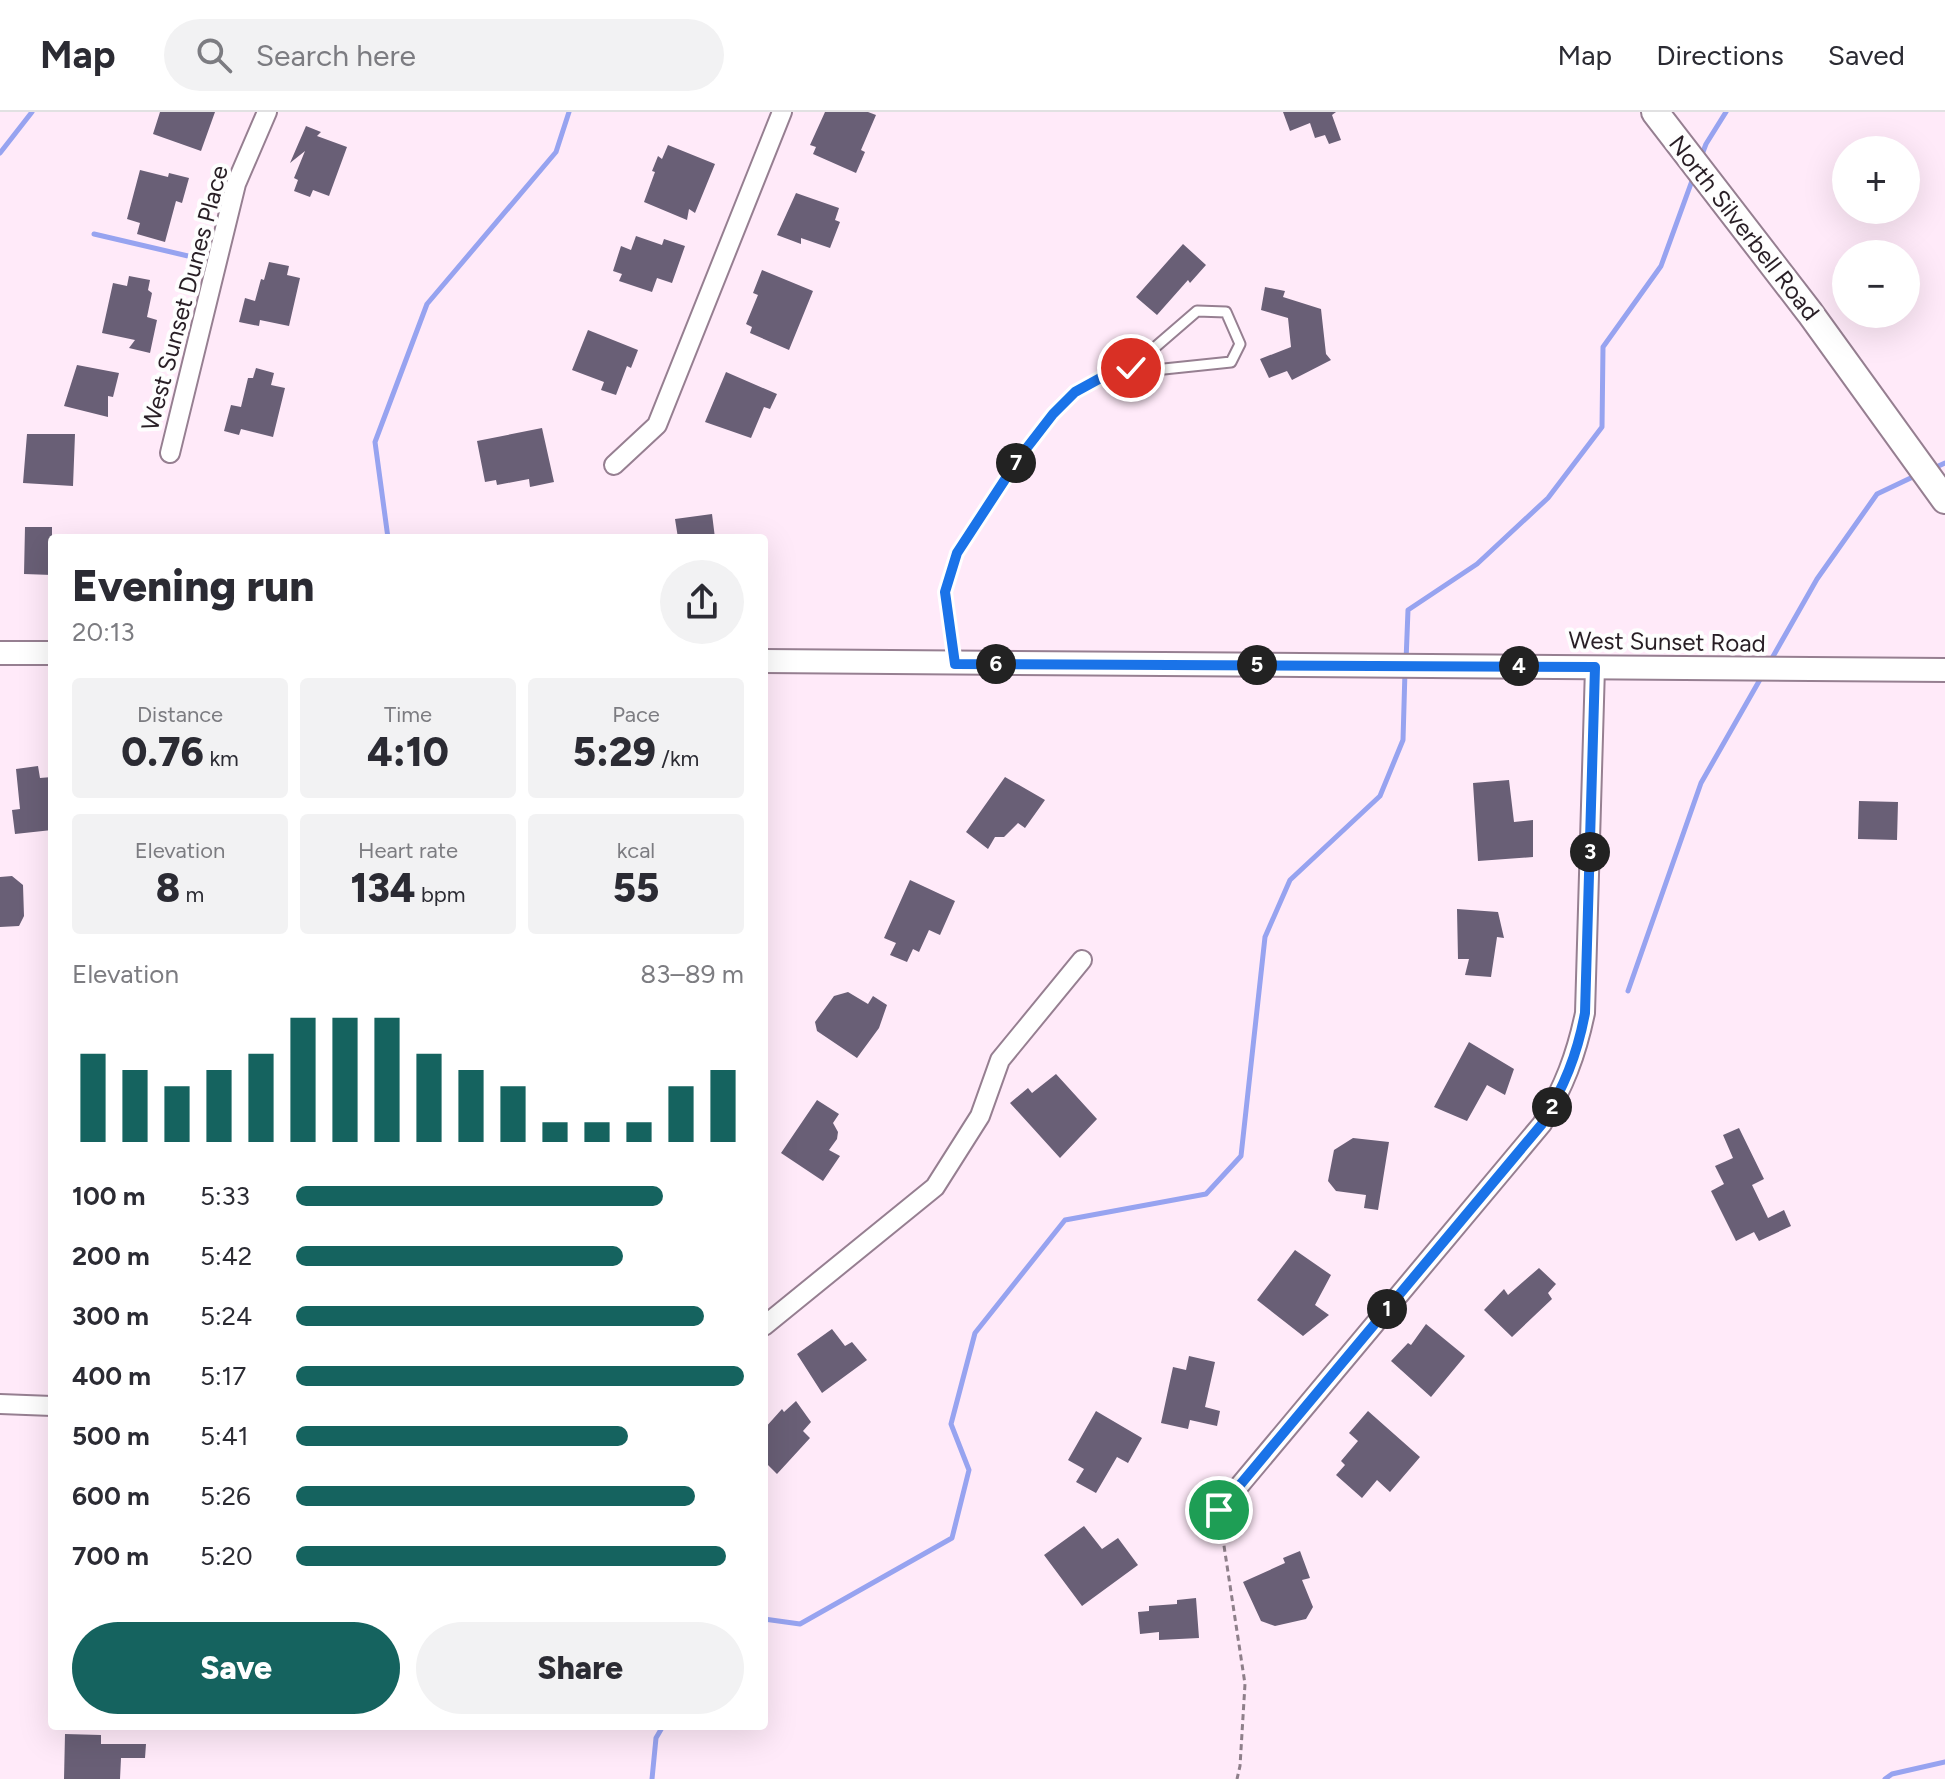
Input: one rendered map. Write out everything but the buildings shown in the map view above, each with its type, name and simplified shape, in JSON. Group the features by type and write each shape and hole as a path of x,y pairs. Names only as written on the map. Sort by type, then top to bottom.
{"main road":[{"name":"North Silverbell Road","path":"1655,112 1810,313 1945,500"}],"street":[{"name":"West Sunset Dunes Place","path":"170,453 236,184 267,112"},
{"path":"614,465 657,425 782,112"},
{"path":"0,653 48,653"},
{"name":"West Sunset Road","path":"768,661 1945,670"},
{"path":"1219,1510 1542,1124 1563,1087 1579,1045 1585,1013 1595,667"},
{"path":"768,1323 935,1187 980,1116 1000,1060 1082,960"},
{"path":"0,1404 48,1406"}],"lane":[{"path":"955,664 945,592 957,553 1019,458 1053,414 1075,392 1106,375 1131,368 1164,369 1231,362 1240,344 1226,312 1197,311 1131,368"}],"path":[{"path":"1219,1510 1245,1684 1237,1779"}],"waterway":[{"path":"0,153 32,112"},
{"path":"387,534 375,442 427,304 556,152 569,112"},
{"path":"1701,157 1726,112"},
{"path":"1406,661 1408,610 1477,564 1548,498 1602,427 1603,347 1661,266 1693,178"},
{"path":"94,234 188,256"},
{"path":"1934,468 1945,463"},
{"path":"1771,660 1817,579 1877,494 1917,475"},
{"path":"768,1620 800,1624 952,1538 969,1470 951,1424 975,1333 1065,1220 1206,1194 1241,1156 1265,937 1290,880 1380,796 1403,740 1405,671"},
{"path":"1628,991 1701,783 1762,676"},
{"path":"652,1779 656,1738 661,1730"},
{"path":"1885,1779 1892,1774 1945,1762"}],"route":[{"path":"1131,368 1106,375 1075,392 1053,414 1019,458 957,553 945,592 955,664 1595,667 1585,1013 1579,1045 1563,1087 1542,1124 1219,1510"}]}
